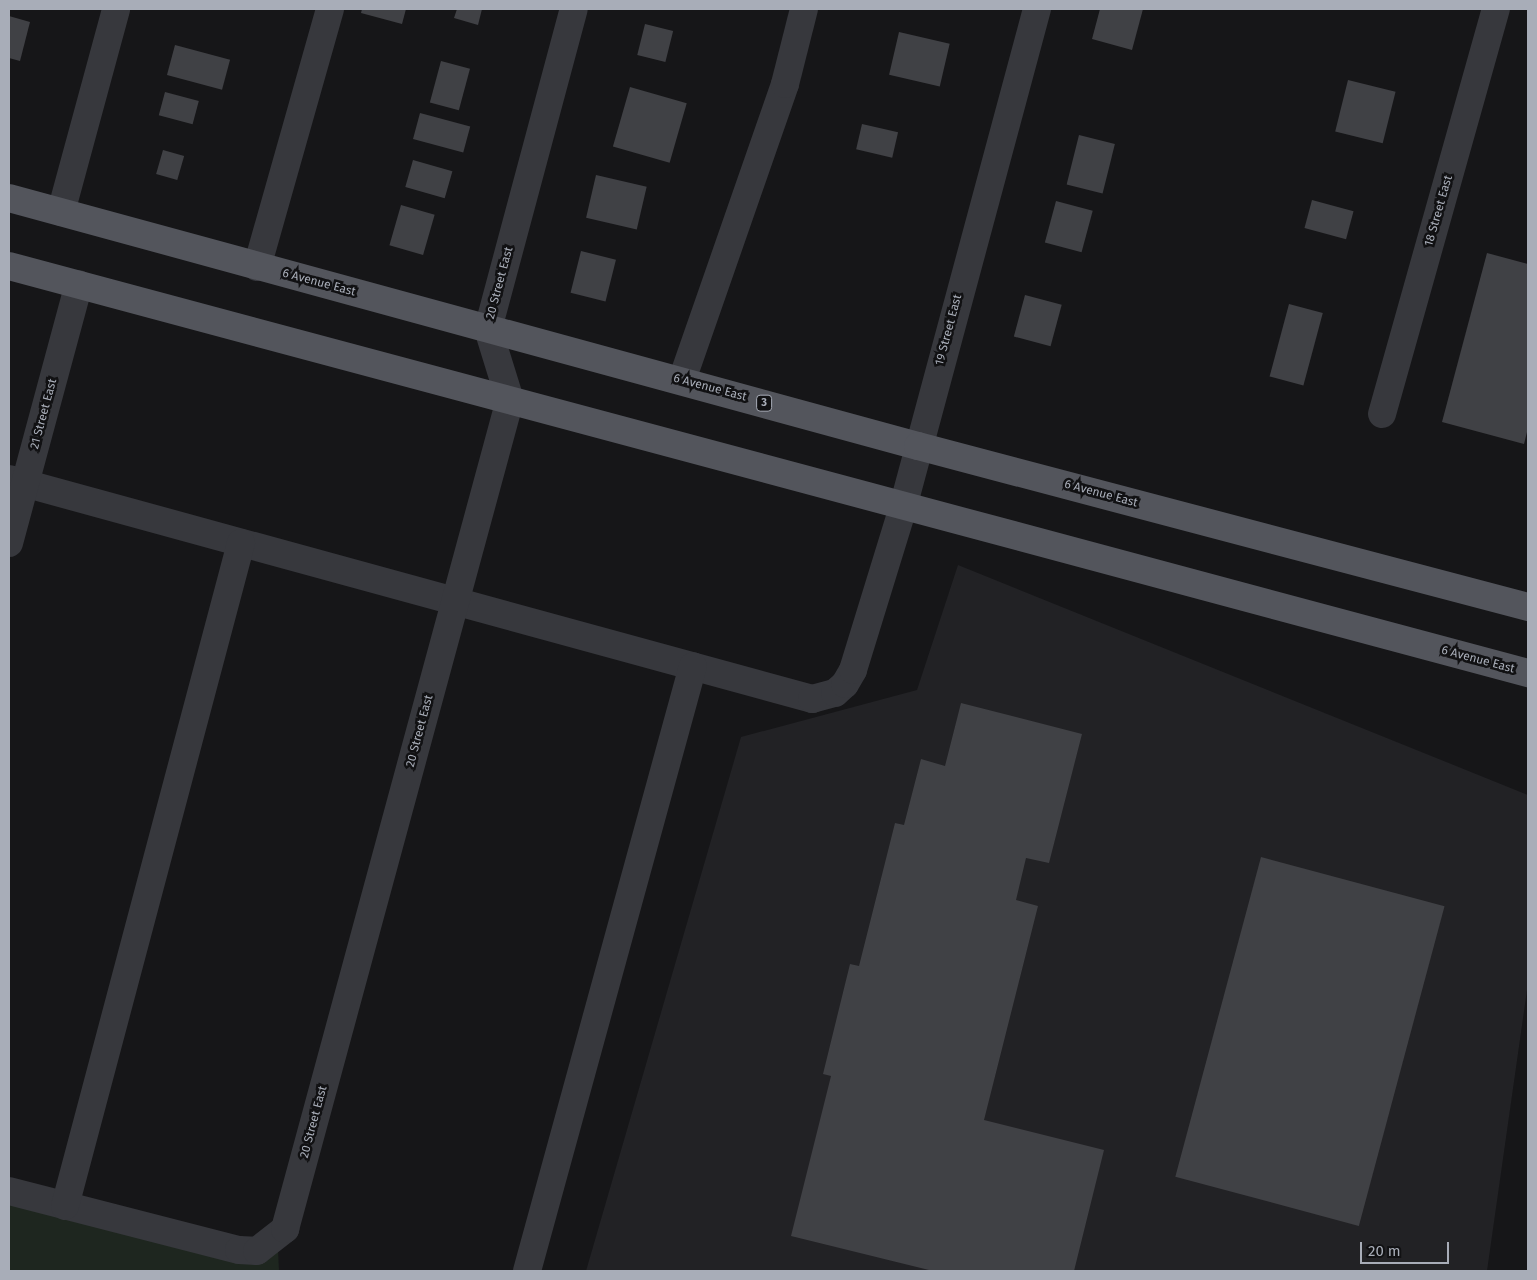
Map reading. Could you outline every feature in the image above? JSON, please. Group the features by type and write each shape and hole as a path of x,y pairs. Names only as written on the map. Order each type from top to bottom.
{"main road":[{"name":"6 Avenue East","path":"9,198 258,267 682,380 918,446 1525,606"},
{"name":"6 Avenue East","path":"9,266 1519,671"}],"street":[{"path":"61,212 116,9"},
{"path":"258,267 330,9"},
{"name":"20 Street East","path":"9,1191 239,1250 261,1261 284,1229 510,400 488,329 574,9"},
{"path":"682,380 785,84 804,9"},
{"name":"19 Street East","path":"17,481 812,699 835,693 845,684 860,650 902,507 1037,9"},
{"name":"18 Street East","path":"1382,414 1496,9"},
{"name":"21 Street East","path":"9,543 17,481 79,284"},
{"path":"65,1206 241,543"},
{"path":"526,1271 693,666"}],"shaded area":[{"path":"958,565 1528,795 1528,983 1487,1271 586,1271 741,737 917,690"},
{"path":"9,1182 278,1249 279,1271 9,1271"}],"building":[{"path":"362,9 406,9 402,24 361,13"},
{"path":"457,9 482,9 478,25 454,18"},
{"path":"1100,9 1143,9 1132,50 1092,39"},
{"path":"9,16 30,22 20,61 9,58"},
{"path":"645,24 673,31 665,62 637,55"},
{"path":"899,32 950,44 940,87 889,75"},
{"path":"175,45 230,60 222,90 167,75"},
{"path":"441,61 470,69 459,110 430,103"},
{"path":"1348,80 1396,92 1383,143 1335,131"},
{"path":"630,87 687,103 670,163 613,147"},
{"path":"165,92 199,101 193,124 159,115"},
{"path":"420,113 470,126 463,153 413,139"},
{"path":"862,124 898,132 892,158 856,149"},
{"path":"1079,135 1115,144 1103,193 1067,184"},
{"path":"163,150 184,156 177,180 156,174"},
{"path":"413,160 452,171 445,198 405,187"},
{"path":"596,175 647,187 637,230 586,218"},
{"path":"1312,200 1354,211 1346,239 1304,228"},
{"path":"1056,201 1093,211 1082,252 1045,243"},
{"path":"401,205 435,215 423,255 389,245"},
{"path":"581,251 616,260 606,301 571,293"},
{"path":"1487,253 1528,264 1528,428 1524,444 1442,422"},
{"path":"1025,295 1062,305 1051,346 1014,337"},
{"path":"1289,304 1323,313 1303,386 1270,376"},
{"path":"961,703 1082,734 1049,863 1026,858 1016,900 1038,906 984,1120 1104,1150 1074,1271 933,1271 791,1236 831,1076 823,1074 850,964 859,966 895,823 904,825 921,759 945,766"},
{"path":"1261,857 1445,906 1359,1226 1175,1177"}]}
